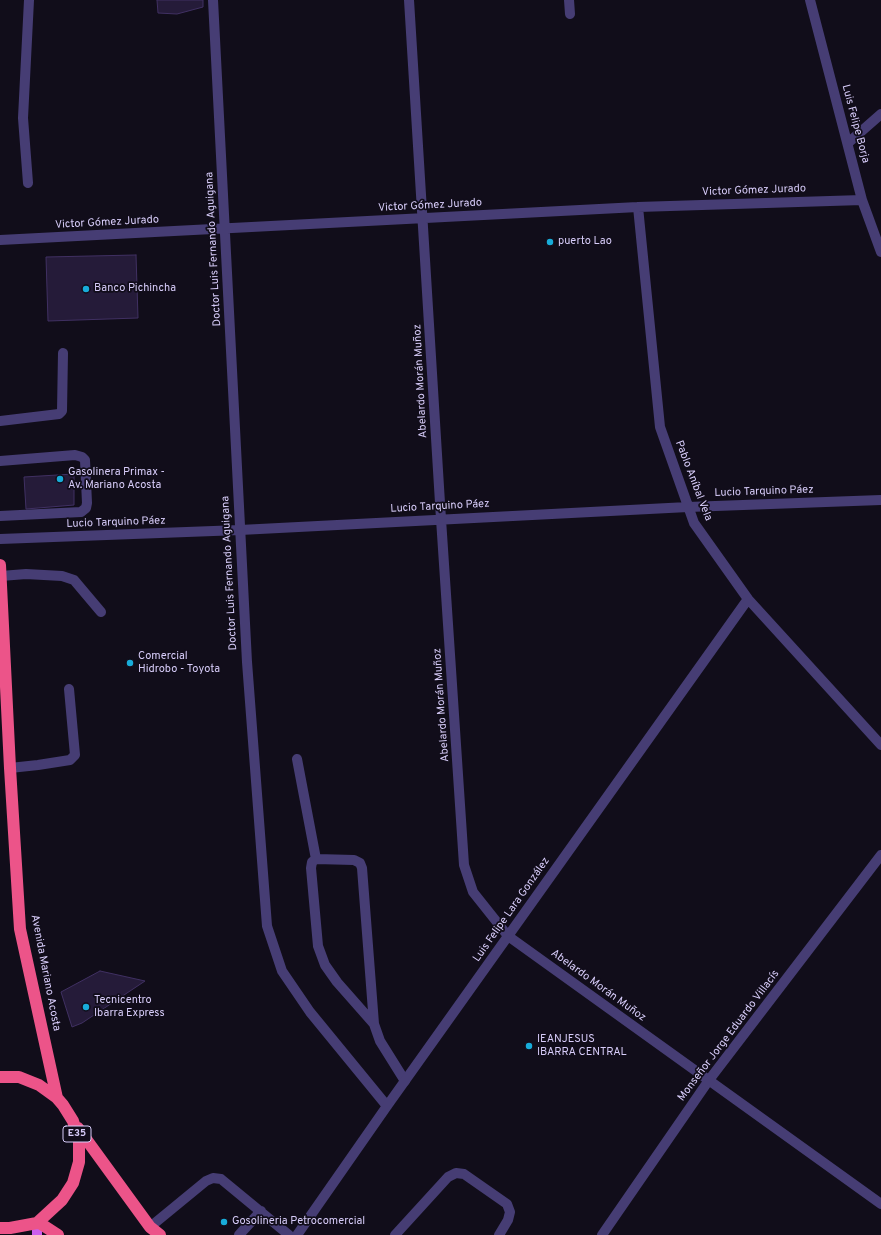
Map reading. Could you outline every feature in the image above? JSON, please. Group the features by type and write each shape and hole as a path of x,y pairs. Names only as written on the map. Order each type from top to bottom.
{"highway":[{"name":"Avenida Mariano Acosta","path":"0,565 20,929 57,1098"},
{"name":"E35","path":"0,1076 18,1077 39,1085 57,1098 155,1231"},
{"name":"E35","path":"37,1227 62,1200 73,1182 79,1162 79,1141 73,1121"},
{"path":"0,1228 37,1227 58,1235"}],"street":[{"path":"28,183 23,118 29,0"},
{"name":"Doctor Luis Fernando Aguigana","path":"213,0 247,662 267,926 282,971 310,1012 387,1106"},
{"name":"Abelardo Morán Muñoz","path":"409,0 464,865 473,892 508,936 881,1204"},
{"path":"569,0 570,14"},
{"name":"Luis Felipe Borja","path":"810,0 862,200 881,252"},
{"path":"848,143 881,114"},
{"name":"Victor Gómez Jurado","path":"0,240 638,207 862,200"},
{"name":"Pablo Aníbal Vela","path":"638,207 660,427 694,523 748,599 881,745"},
{"path":"0,422 59,414 62,411 63,353"},
{"path":"0,461 75,455 82,457 85,460 87,503 86,508 81,512 0,516"},
{"name":"Lucio Tarquino Páez","path":"0,539 240,530 688,507 881,500"},
{"path":"0,576 26,574 62,576 74,580 100,612"},
{"name":"Luis Felipe Lara González","path":"297,1235 387,1106 748,599"},
{"path":"10,768 70,760 75,755 69,689"},
{"path":"297,759 316,859"},
{"name":"Monseñor Jorge Eduardo Villacís","path":"602,1235 709,1080 881,855"},
{"path":"374,1024 337,982 325,965 318,946 311,868 312,862 316,859 354,860 360,863 362,868 374,1024 380,1041 405,1081"},
{"path":"395,1235 448,1177 456,1173 464,1174 506,1204 510,1212 508,1220 499,1235"},
{"path":"155,1231 206,1181 213,1178 221,1179 289,1235"},
{"path":"239,1235 261,1212"}],"building":[{"path":"157,0 203,0 203,7 177,14 158,13"},
{"path":"136,255 138,318 48,321 46,257"},
{"path":"74,474 74,505 26,509 24,477"},
{"name":"Tecnicentro Ibarra Express","path":"100,971 145,981 82,1023 72,1027 61,992"}],"place":[{"name":"puerto Lao","path":"550,242"},
{"name":"Banco Pichincha","path":"86,289"},
{"name":"Gasolinera Primax - Av. Mariano Acosta","path":"60,479"},
{"name":"Comercial Hidrobo - Toyota","path":"130,663"},
{"name":"Tecnicentro Ibarra Express","path":"86,1007"},
{"name":"IEANJESUS IBARRA CENTRAL","path":"529,1046"},
{"name":"Gosolineria Petrocomercial","path":"224,1222"}]}
